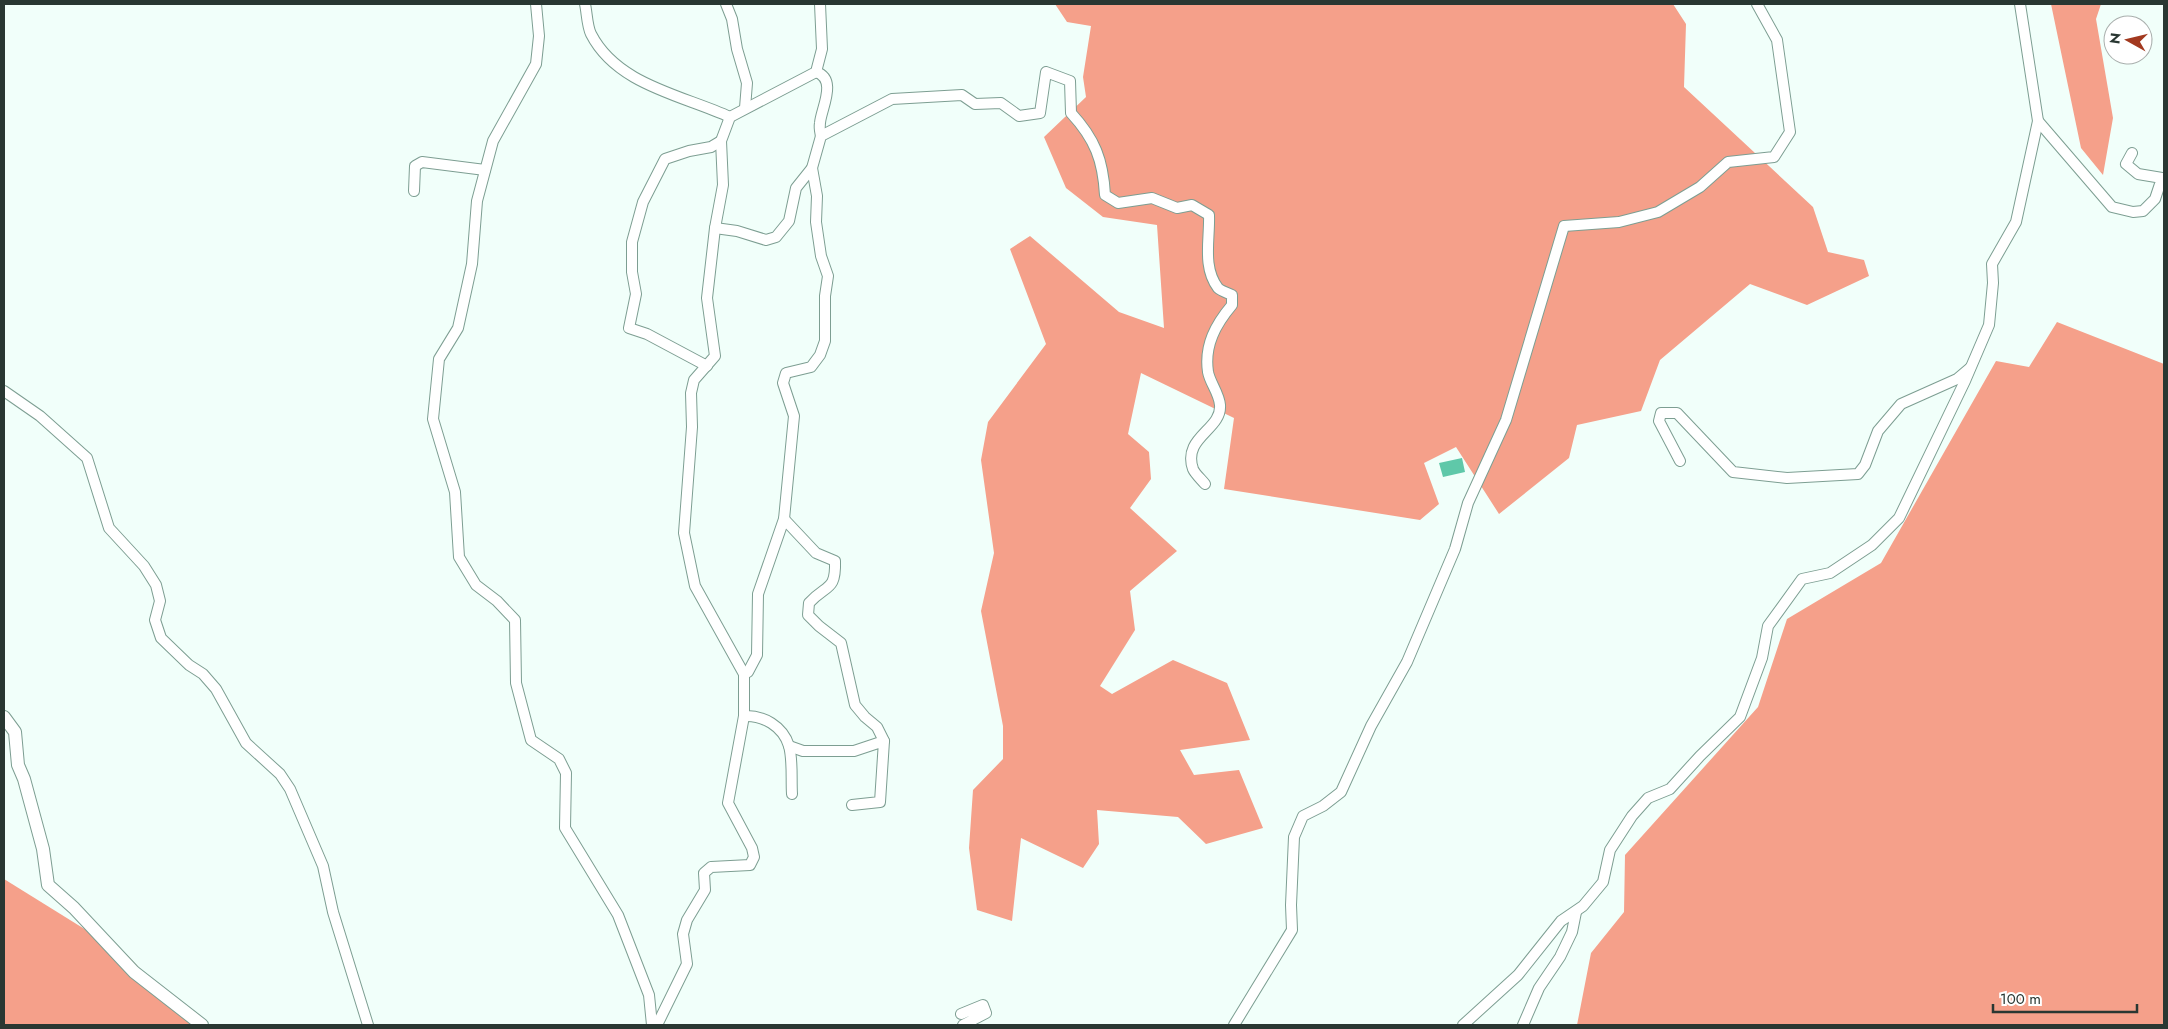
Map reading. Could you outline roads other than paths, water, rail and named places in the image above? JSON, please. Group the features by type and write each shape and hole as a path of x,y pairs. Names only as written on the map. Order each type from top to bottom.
{"street":[{"path":"536,4 539,36 536,64 493,141 477,201 472,264 458,328 439,359 433,419 454,492 459,557 476,585 497,601 515,620 516,683 531,740 559,758 566,773 565,828 618,915 649,995 652,1025"},
{"path":"585,4 590,32 604,54 616,67 669,94 688,99 730,117"},
{"path":"726,4 732,18 737,49 746,82 744,108"},
{"path":"657,1025 687,964 683,934 687,920 705,890 704,873 711,867 750,865 754,857 752,848 728,803 744,716 744,674 695,586 684,532 692,427 691,393 694,380 715,356 707,298 715,228 723,185 721,141 730,117 816,72 822,49 820,4"},
{"path":"1234,1025 1292,930 1290,905 1294,837 1303,816 1323,806 1341,792 1371,726 1407,662 1455,549 1468,504 1506,420 1564,226 1619,222 1658,212 1700,187 1728,162 1774,157 1790,132 1777,40 1757,4"},
{"path":"1463,1025 1518,975 1543,941 1561,921 1576,912 1603,882 1610,850 1632,816 1648,798 1670,789 1740,717 1762,658 1768,626 1802,579 1830,573 1872,545 1899,518 1972,367 1989,325 1993,283 1992,264 2016,222 2038,121 2020,4"},
{"path":"715,228 737,231 766,240 776,237 789,221 796,188 812,168 821,136 819,126 828,94 827,83 816,72"},
{"path":"821,136 892,99 962,96 975,104 1001,103 1020,116 1040,113 1046,72 1070,82 1071,113 1086,129 1104,169 1105,195 1118,203 1152,198 1177,208 1192,205 1210,216 1210,238 1207,254 1209,266 1219,289 1232,295 1232,305 1219,320 1208,349 1208,372 1220,404 1218,418 1196,441 1192,454 1194,470 1205,484"},
{"path":"2038,121 2112,207 2133,212 2143,211 2155,200 2162,178 2138,174 2126,164 2132,153"},
{"path":"707,366 647,334 630,328 636,294 632,272 632,242 643,202 665,160 688,151 711,147 721,141"},
{"path":"414,191 415,166 422,162 485,170"},
{"path":"744,674 748,672 757,655 758,594 784,519 794,416 783,383 786,373 811,367 820,355 826,341 825,296 828,276 821,256 817,230 817,196 812,168"},
{"path":"1680,461 1659,420 1661,413 1677,413 1733,472 1787,478 1858,474 1865,465 1878,431 1901,404 1957,378 1972,367"},
{"path":"4,391 40,416 87,458 109,528 144,566 156,585 160,602 155,620 161,638 189,666 203,674 216,689 246,743 280,774 290,789 323,866 333,912 368,1025"},
{"path":"784,519 816,553 835,561 836,577 828,588 808,603 808,615 841,643 855,705 864,717 878,727 884,741 880,802 852,804"},
{"path":"744,716 757,715 776,726 789,746 792,794"},
{"path":"4,717 15,732 18,765 24,779 43,849 48,885 74,908 134,972 202,1025"},
{"path":"789,746 804,751 854,751 884,741"},
{"path":"1522,1025 1539,988 1560,957 1572,932 1576,912"},
{"path":"961,1014 983,1005 986,1012 963,1025"}]}
